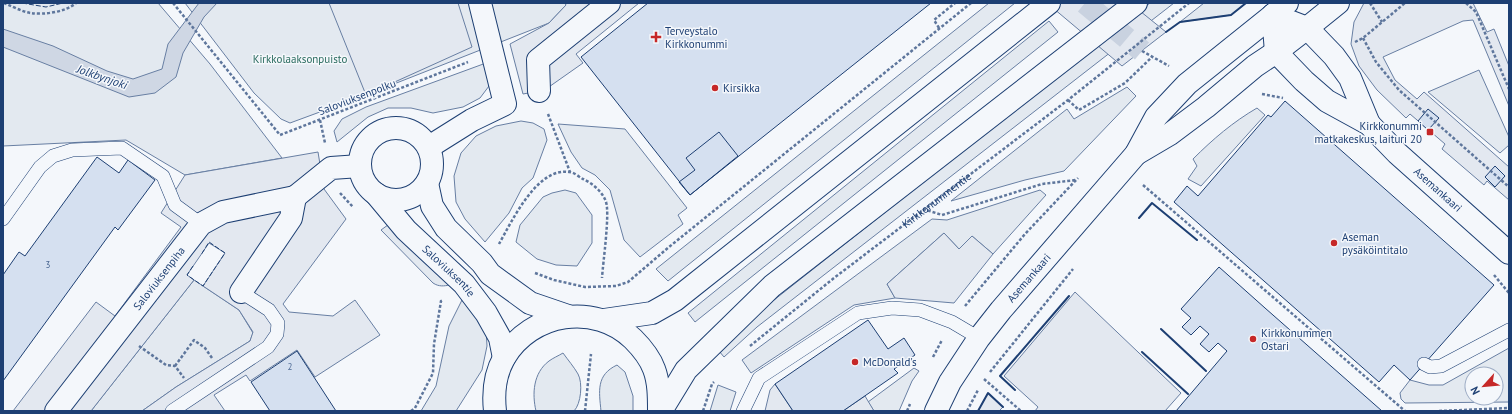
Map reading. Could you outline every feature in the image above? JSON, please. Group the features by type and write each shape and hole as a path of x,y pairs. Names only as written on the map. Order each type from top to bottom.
{"street":[{"path":"429,147 472,120 505,104 480,3"},
{"path":"539,91 538,60 610,3"},
{"path":"427,183 432,206 446,228 482,263 490,274 530,303 568,316 604,320 652,313 675,300 1049,3"},
{"path":"660,411 686,370 772,286 1136,3"},
{"path":"1307,28 1338,3"},
{"path":"1276,52 1280,9"},
{"name":"Asemankaari","path":"936,411 950,382 979,338 1001,310 1136,154 1156,117 1187,84 1280,9 1307,28 1334,56 1350,78 1369,124"},
{"name":"Asemankaari","path":"1136,154 1170,134 1206,107 1255,66 1307,28"},
{"name":"Asemankaari","path":"1276,52 1326,101 1369,124 1397,152 1509,253"},
{"path":"398,127 410,130 421,137 429,147 432,159 432,172 427,183 419,192 410,198 398,200 387,199 376,194 368,187 362,177 360,166 361,155 366,143 375,134 386,129 398,127"},
{"name":"Saloviuksenpiha","path":"56,411 201,224 223,212 295,197 331,168 360,166"},
{"name":"Saloviuksentie","path":"376,194 406,230 464,284 486,313 500,338 504,358"},
{"path":"241,292 291,218 295,197"},
{"path":"490,406 497,376 504,358 516,342 531,330 549,321 568,316"},
{"path":"604,320 625,332 642,348 654,369 659,392 660,411"}],"lane":[{"path":"3,219 40,167 53,156 72,150 122,148 163,176 175,205 201,224"},
{"path":"172,411 268,347 277,334 278,323 269,310 241,292"},
{"path":"743,411 759,378 858,313 892,308 920,310 952,322 979,338"},
{"path":"1424,364 1430,367 1441,366 1508,331"}],"path":[{"path":"4,3 30,14 54,13 73,6 76,3"},
{"name":"Saloviuksenpolku","path":"173,3 280,135 492,52"},
{"path":"939,28 934,20 955,3"},
{"path":"530,271 554,280 585,287 616,286 628,282 669,247 971,3"},
{"name":"Kirkkonummentie","path":"748,348 828,283 923,209 1068,100 1189,3"},
{"path":"1370,3 1382,22"},
{"path":"1351,44 1362,38 1405,3"},
{"path":"1466,3 1476,12 1509,89"},
{"path":"1362,38 1376,62 1399,90 1509,186"},
{"path":"1068,100 1079,110 1125,83 1152,57"},
{"path":"539,91 570,172"},
{"path":"1261,94 1288,100"},
{"path":"496,249 518,209 534,188 553,174 570,172 586,180 599,190 606,202 607,219 602,278"},
{"path":"923,209 942,215 1042,184 1077,180"},
{"path":"1142,183 1405,411"},
{"path":"990,373 1074,268"},
{"path":"1489,270 1509,293"},
{"path":"411,411 415,408 434,373 434,344 441,301 446,298"},
{"path":"118,331 166,364 175,366 196,395"},
{"path":"175,366 194,340"},
{"path":"585,411 591,354"},
{"path":"703,411 712,384 716,379"},
{"path":"967,411 984,379 1021,411"},
{"path":"1439,411 1509,408"}],"green space":[{"path":"3,3 158,3 210,64 282,158 185,175 126,140 3,146"},
{"name":"Kirkkolaaksonpuisto","path":"185,3 565,3 566,5 549,23 366,95 290,123 281,119 254,93"},
{"path":"989,3 1015,3 668,281 656,269"},
{"path":"1150,3 1174,3 757,327 724,357 719,351 750,319"},
{"path":"1204,3 1246,3 1231,15 1180,22"},
{"path":"1049,21 1058,32 695,322 688,313"},
{"path":"486,63 489,86 480,98 463,107 433,113 411,108 388,108 368,117 337,142 334,131 342,119 366,107"},
{"path":"1479,70 1509,137 1509,145 1500,153 1428,92"},
{"path":"1127,87 1136,96 1064,171 1025,180 951,201 1067,109 1074,119"},
{"path":"1257,108 1265,115 1201,186 1188,179 1197,166 1193,159 1224,131"},
{"path":"521,121 533,123 544,129 547,140 533,178 522,188 509,213 485,242 465,219 456,202 454,176 461,153 476,136 496,126"},
{"path":"558,124 625,129 687,208 678,215 683,224 640,257 624,240 610,190 595,175 582,168 571,152"},
{"path":"565,190 576,193 592,215 592,243 577,266 556,265 537,259 516,242 520,225 543,197"},
{"path":"1040,190 1046,195 993,254 972,236 959,249 944,233 887,284 895,298 854,305 751,373 742,360 932,219 947,220"},
{"path":"392,222 450,285 439,286 433,283 381,230"},
{"path":"194,280 239,310 253,333 250,341 176,387 142,411 91,411"},
{"path":"464,296 486,328 487,346 482,370 456,411 421,411 436,386 449,326"},
{"path":"1509,348 1509,402 1504,402 1504,366 1477,366"},
{"path":"563,353 580,378 580,399 578,404 574,411 536,411 534,391 540,371 551,360"},
{"path":"617,365 625,372 633,396 633,411 601,411 600,384 605,374"},
{"path":"914,368 919,371 912,381 899,411 874,411 868,402"},
{"path":"1464,373 1464,402 1405,403 1401,399 1400,393 1410,380 1429,385 1443,385"},
{"path":"718,385 736,392 730,411 710,411"},
{"path":"988,393 1003,407 999,411 978,411"}],"shaded area":[{"path":"329,3 458,3 472,47 366,95"},
{"path":"565,3 639,3 576,54 583,63 546,89 523,94 510,44 549,23 566,5"},
{"path":"1047,3 1130,3 1166,32 1122,66"},
{"path":"1364,3 1473,3 1487,32 1494,29 1509,66 1509,106 1473,20 1463,21 1383,57 1395,80 1417,99 1424,92 1509,167 1509,200 1487,181 1484,185 1442,149 1445,144 1410,114 1406,118 1377,90 1359,66 1351,44 1354,22"},
{"path":"318,152 324,189 346,219 283,304 289,312 333,316 355,300 380,335 315,377 297,350 250,381 246,375 214,395 225,411 142,411 176,387 250,341 253,332 239,310 203,286 225,253 209,243 187,275 194,280 91,411 13,411 96,302 115,316 181,227 161,213 185,175"},
{"path":"944,233 959,249 972,236 993,254 954,303 895,298 887,284"},
{"path":"1075,292 1181,393 1165,411 1035,411 1038,407 1004,376"},
{"path":"775,384 793,411 765,411 770,390"},
{"path":"865,396 874,411 843,411"}],"water":[{"name":"Jolkbynjoki","path":"199,3 217,3 204,17 183,53 176,77 155,93 129,97 3,47 3,29 53,46 107,71 133,79 162,69 168,44"}],"building":[{"name":"Kirsikka","path":"648,3 931,3 690,195 581,57"},
{"name":"Aseman pysäköintitalo","path":"1285,101 1494,285 1410,380 1394,365 1379,382 1174,202 1187,186 1198,196 1268,115 1271,117"},
{"path":"1428,109 1439,118 1428,130 1418,121"},
{"path":"719,132 738,156 690,195 679,182 695,170 686,158"},
{"path":"97,157 119,173 128,160 155,180 118,230 115,227 3,381 3,275 19,252 25,256"},
{"path":"1495,166 1505,176 1495,187 1485,177"},
{"name":"Kirkkonummen Ostari","path":"1219,267 1382,411 1176,411 1227,351 1218,343 1209,352 1200,344 1209,334 1200,326 1191,335 1182,327 1191,318 1181,309"},
{"name":"McDonald's","path":"868,320 888,349 904,338 915,355 894,369 898,373 843,411 793,411 775,384"},
{"path":"297,351 336,411 270,411 251,382"}],"tunnel":[{"path":"1085,3 1142,51"}],"fence":[{"path":"22,3 46,7 63,3"},
{"path":"193,266 187,275 203,286 225,253 209,242 201,255"}],"wall":[{"path":"1166,32 1180,22 1231,15 1246,3"},
{"path":"1139,218 1152,203 1197,240"},
{"path":"1015,390 1000,376 1069,296"},
{"path":"1161,329 1206,371"},
{"path":"1142,352 1188,394"},
{"path":"978,411 988,393 1003,407"}],"place":[{"name":"Terveystalo Kirkkonummi","path":"656,37"},
{"name":"Kirsikka","path":"715,88"},
{"name":"Kirkkonummi matkakeskus, laituri 20","path":"1430,132"},
{"name":"Aseman pysäköintitalo","path":"1334,243"},
{"name":"Kirkkonummen Ostari","path":"1253,339"},
{"name":"McDonald's","path":"855,362"}]}
